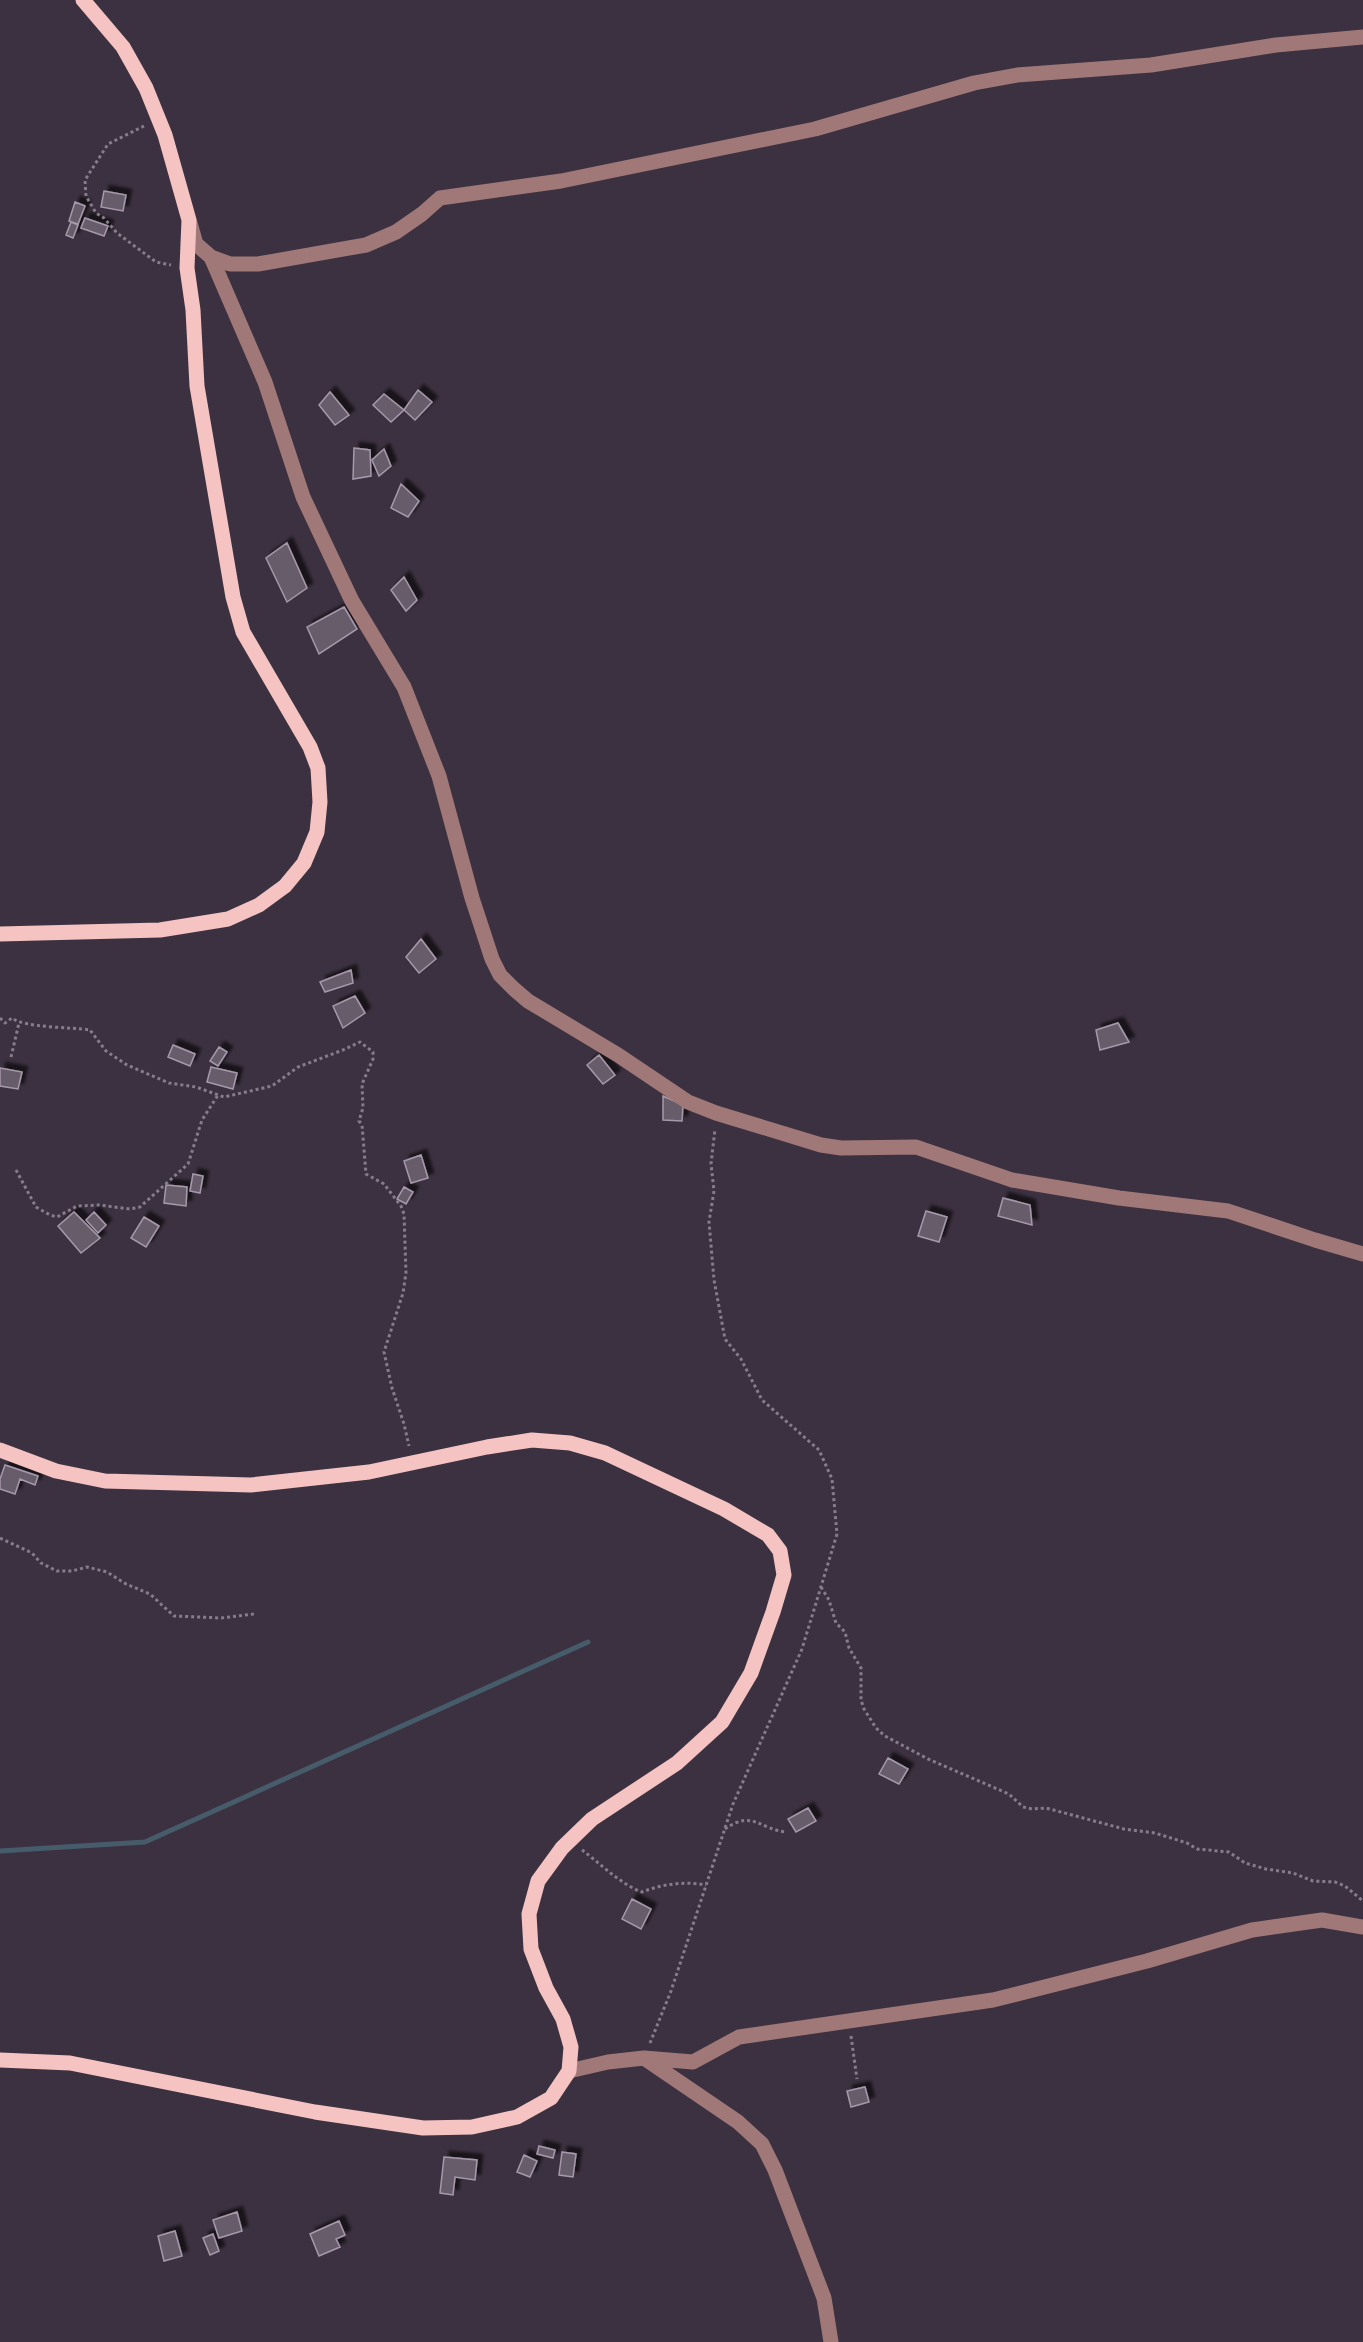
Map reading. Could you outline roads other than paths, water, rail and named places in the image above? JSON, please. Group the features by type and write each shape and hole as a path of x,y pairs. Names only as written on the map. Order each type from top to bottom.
{"main road":[{"path":"0,934 160,930 228,919 259,905 285,886 304,863 317,832 320,802 318,768 310,747 243,633 233,597 197,386 188,268 189,220 159,119 146,88 123,47 83,0"},
{"path":"0,1450 56,1472 105,1481 251,1485 369,1472 532,1440 570,1443 605,1453 724,1509 768,1535 780,1551 784,1575 751,1673 722,1722 677,1763 592,1819 570,1840 538,1881 529,1914 531,1950 546,1988 563,2019 571,2047 569,2071 551,2098 517,2117 472,2127 423,2128 315,2112 70,2063 0,2060"}],"street":[{"path":"189,220 196,244 211,257 230,264 258,264 366,245 396,232 440,198 561,181 815,129 974,83 1017,75 1151,65 1276,45 1363,37"},
{"path":"211,257 265,382 303,497 352,601 404,687 439,776 472,898 492,959 500,975 528,1001 618,1055 688,1102 820,1145 841,1148 916,1147 1012,1180 1119,1198 1228,1211 1363,1254"},
{"path":"569,2071 608,2062 644,2058 693,2062 740,2037 993,2000 1147,1961 1252,1930 1322,1920 1363,1927"},
{"path":"644,2058 738,2122 762,2144 775,2170 824,2298 831,2342"}],"waterway":[{"path":"0,1851 145,1842 588,1642"}]}
